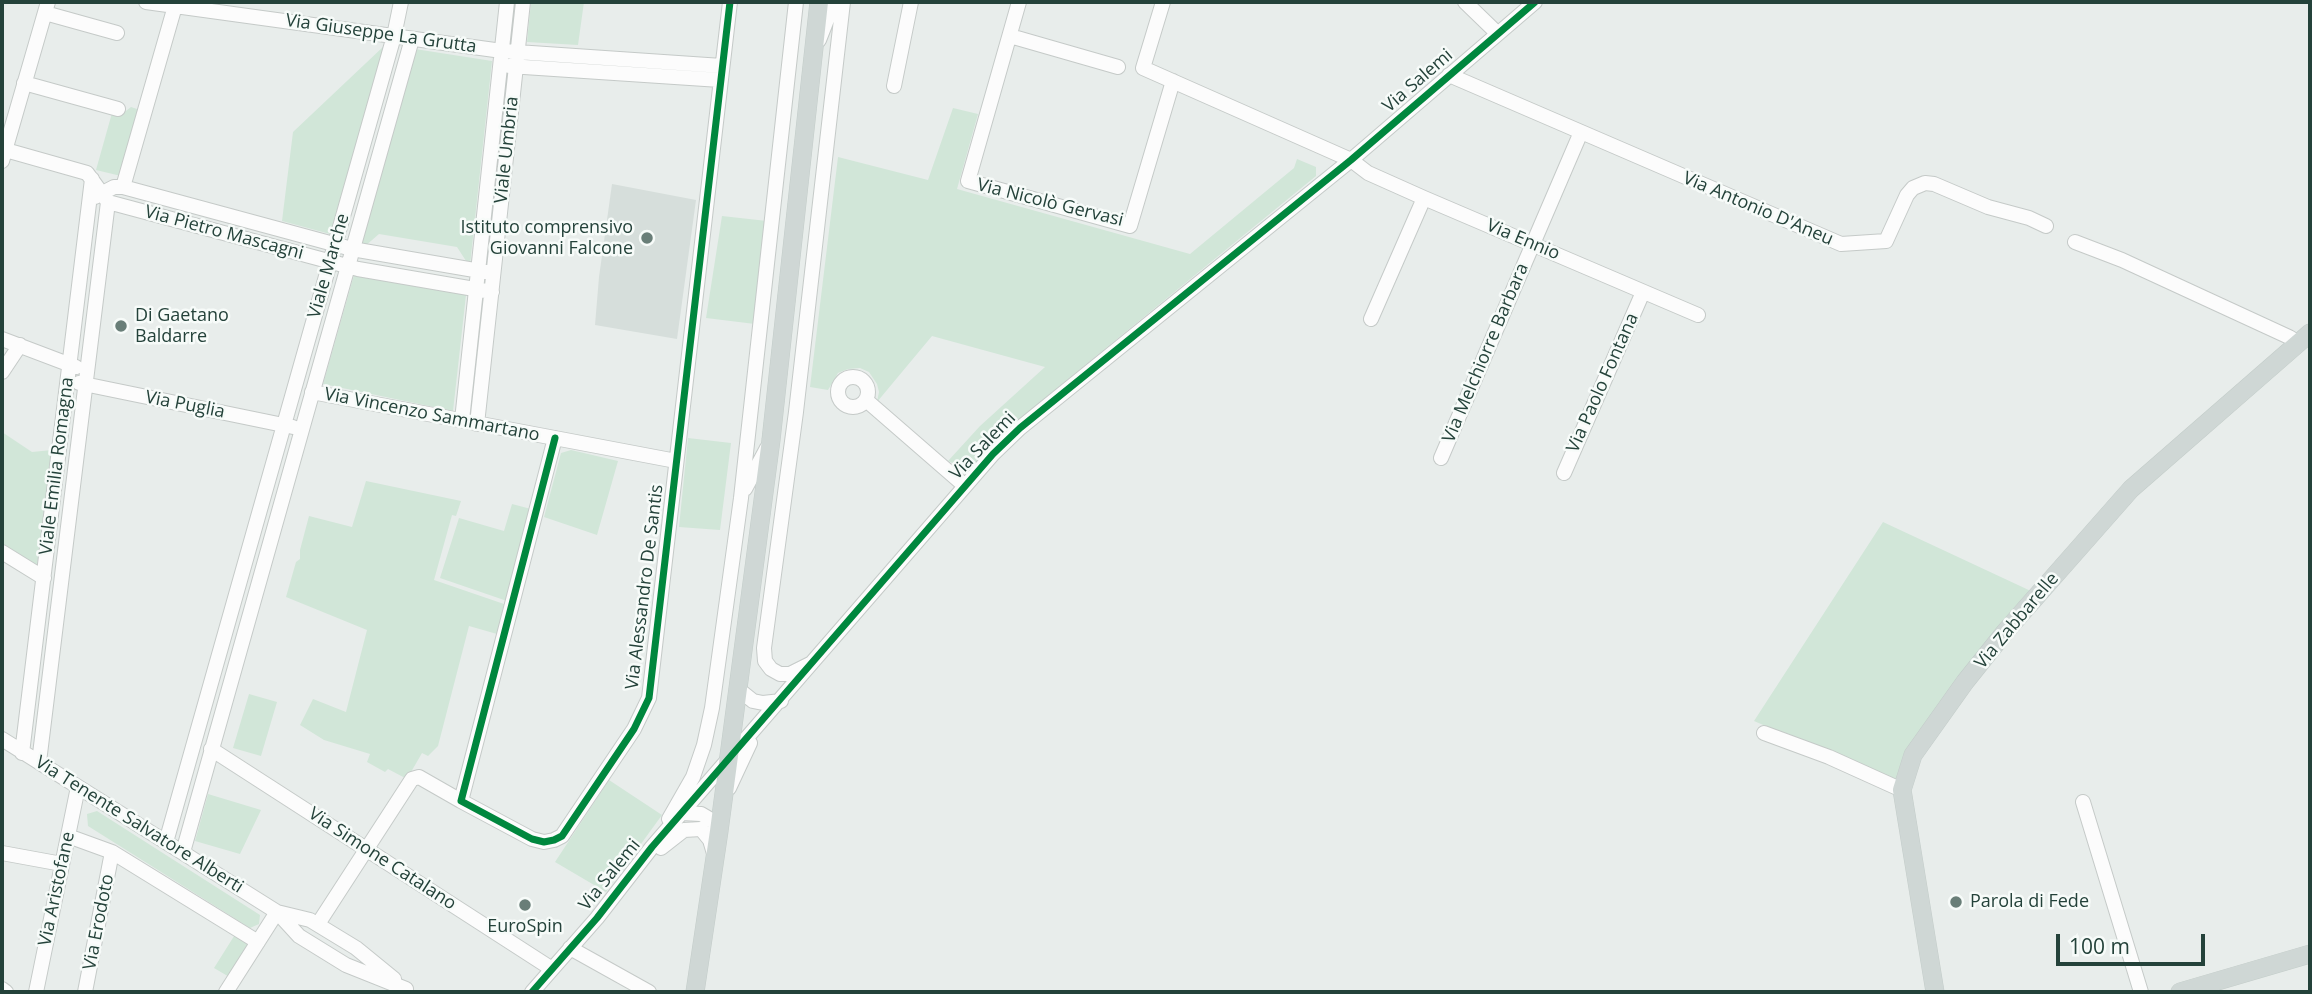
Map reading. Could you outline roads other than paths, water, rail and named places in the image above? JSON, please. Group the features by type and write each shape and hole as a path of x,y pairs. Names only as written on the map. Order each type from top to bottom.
{"main road":[{"path":"695,992 771,440 818,2"},
{"name":"Via Zabbarelle","path":"1935,992 1902,790 1913,755 2005,632 2122,499 2159,463 2304,338"},
{"path":"2180,992 2310,954"}],"street":[{"name":"Via Giuseppe La Grutta","path":"146,2 402,38 501,58 721,73"},
{"name":"Viale Umbria","path":"462,420 507,2"},
{"name":"Viale Umbria","path":"477,424 523,2"},
{"name":"Via Alessandro De Santis","path":"461,801 532,839 554,841 562,836 634,729 649,698 730,2"},
{"path":"652,848 693,777 704,745 712,708 741,498 796,2"},
{"path":"813,55 834,2"},
{"path":"814,662 790,674 780,674 771,669 765,661 764,648 796,412 843,2"},
{"path":"894,86 911,2"},
{"name":"Via Nicolò Gervasi","path":"1020,2 968,181 1129,226 1173,81"},
{"name":"Via Ennio","path":"1163,2 1143,68 1350,160 1368,173 1698,316"},
{"path":"1465,2 1497,33"},
{"name":"Via Salemi","path":"532,992 652,848 993,454 1020,428 1350,160 1535,2"},
{"path":"401,3 402,38"},
{"path":"123,187 166,4"},
{"path":"89,203 104,197 87,173 3,153 46,8 117,33"},
{"path":"1010,36 1118,67"},
{"name":"Viale Marche","path":"183,852 405,65 402,38"},
{"name":"Viale Marche","path":"166,842 330,260 402,38"},
{"name":"Via Antonio D'Aneu","path":"1449,75 1841,244 1886,241 1907,195 1913,188 1926,183 1988,208 2029,218 2046,226"},
{"path":"24,83 118,109"},
{"name":"Via Melchiorre Barbara","path":"1441,458 1581,132"},
{"name":"Viale Emilia Romagna","path":"22,753 92,179"},
{"name":"Via Pietro Mascagni","path":"492,292 348,266 104,197 114,187 123,187 352,249 494,273"},
{"name":"Viale Emilia Romagna","path":"39,762 86,378 104,197"},
{"path":"1371,319 1424,198"},
{"path":"2075,242 2289,337 2304,338"},
{"name":"Via Paolo Fontana","path":"1564,473 1643,292"},
{"path":"2,338 70,365 86,378"},
{"path":"2,372 20,345"},
{"path":"68,381 86,378"},
{"name":"Via Puglia","path":"86,378 302,430"},
{"name":"Via Vincenzo Sammartano","path":"312,392 676,461"},
{"path":"866,400 965,486"},
{"path":"318,924 412,779 419,778 461,801 555,438"},
{"path":"741,498 771,440"},
{"path":"264,495 282,500"},
{"path":"260,510 277,515"},
{"path":"2,552 44,578"},
{"path":"220,652 237,657"},
{"path":"738,689 753,701 781,701"},
{"path":"682,813 701,814 720,824 740,762 762,722"},
{"path":"1764,733 1829,757 1902,790"},
{"name":"Via Tenente Salvatore Alberti","path":"2,739 277,912 299,936 346,965 409,990"},
{"name":"Via Simone Catalano","path":"211,749 552,969"},
{"name":"Via Aristofane","path":"36,992 78,787"},
{"path":"2083,802 2141,992"},
{"path":"636,869 676,835 691,828 701,830 707,835 715,858"},
{"name":"Via Tenente Salvatore Alberti","path":"68,836 112,852 258,942"},
{"name":"Via Erodoto","path":"85,992 112,852"},
{"path":"2,853 62,864"},
{"path":"226,992 277,912"},
{"name":"Via Tenente Salvatore Alberti","path":"277,912 310,919 356,948 409,990"},
{"path":"570,948 649,992"},
{"path":"2,989 6,992"}],"place":[{"name":"Istituto comprensivo Giovanni Falcone","path":"647,238"},
{"name":"Di Gaetano Baldarre","path":"121,326"},
{"name":"Parola di Fede","path":"1956,902"},
{"name":"EuroSpin","path":"525,905"}]}
